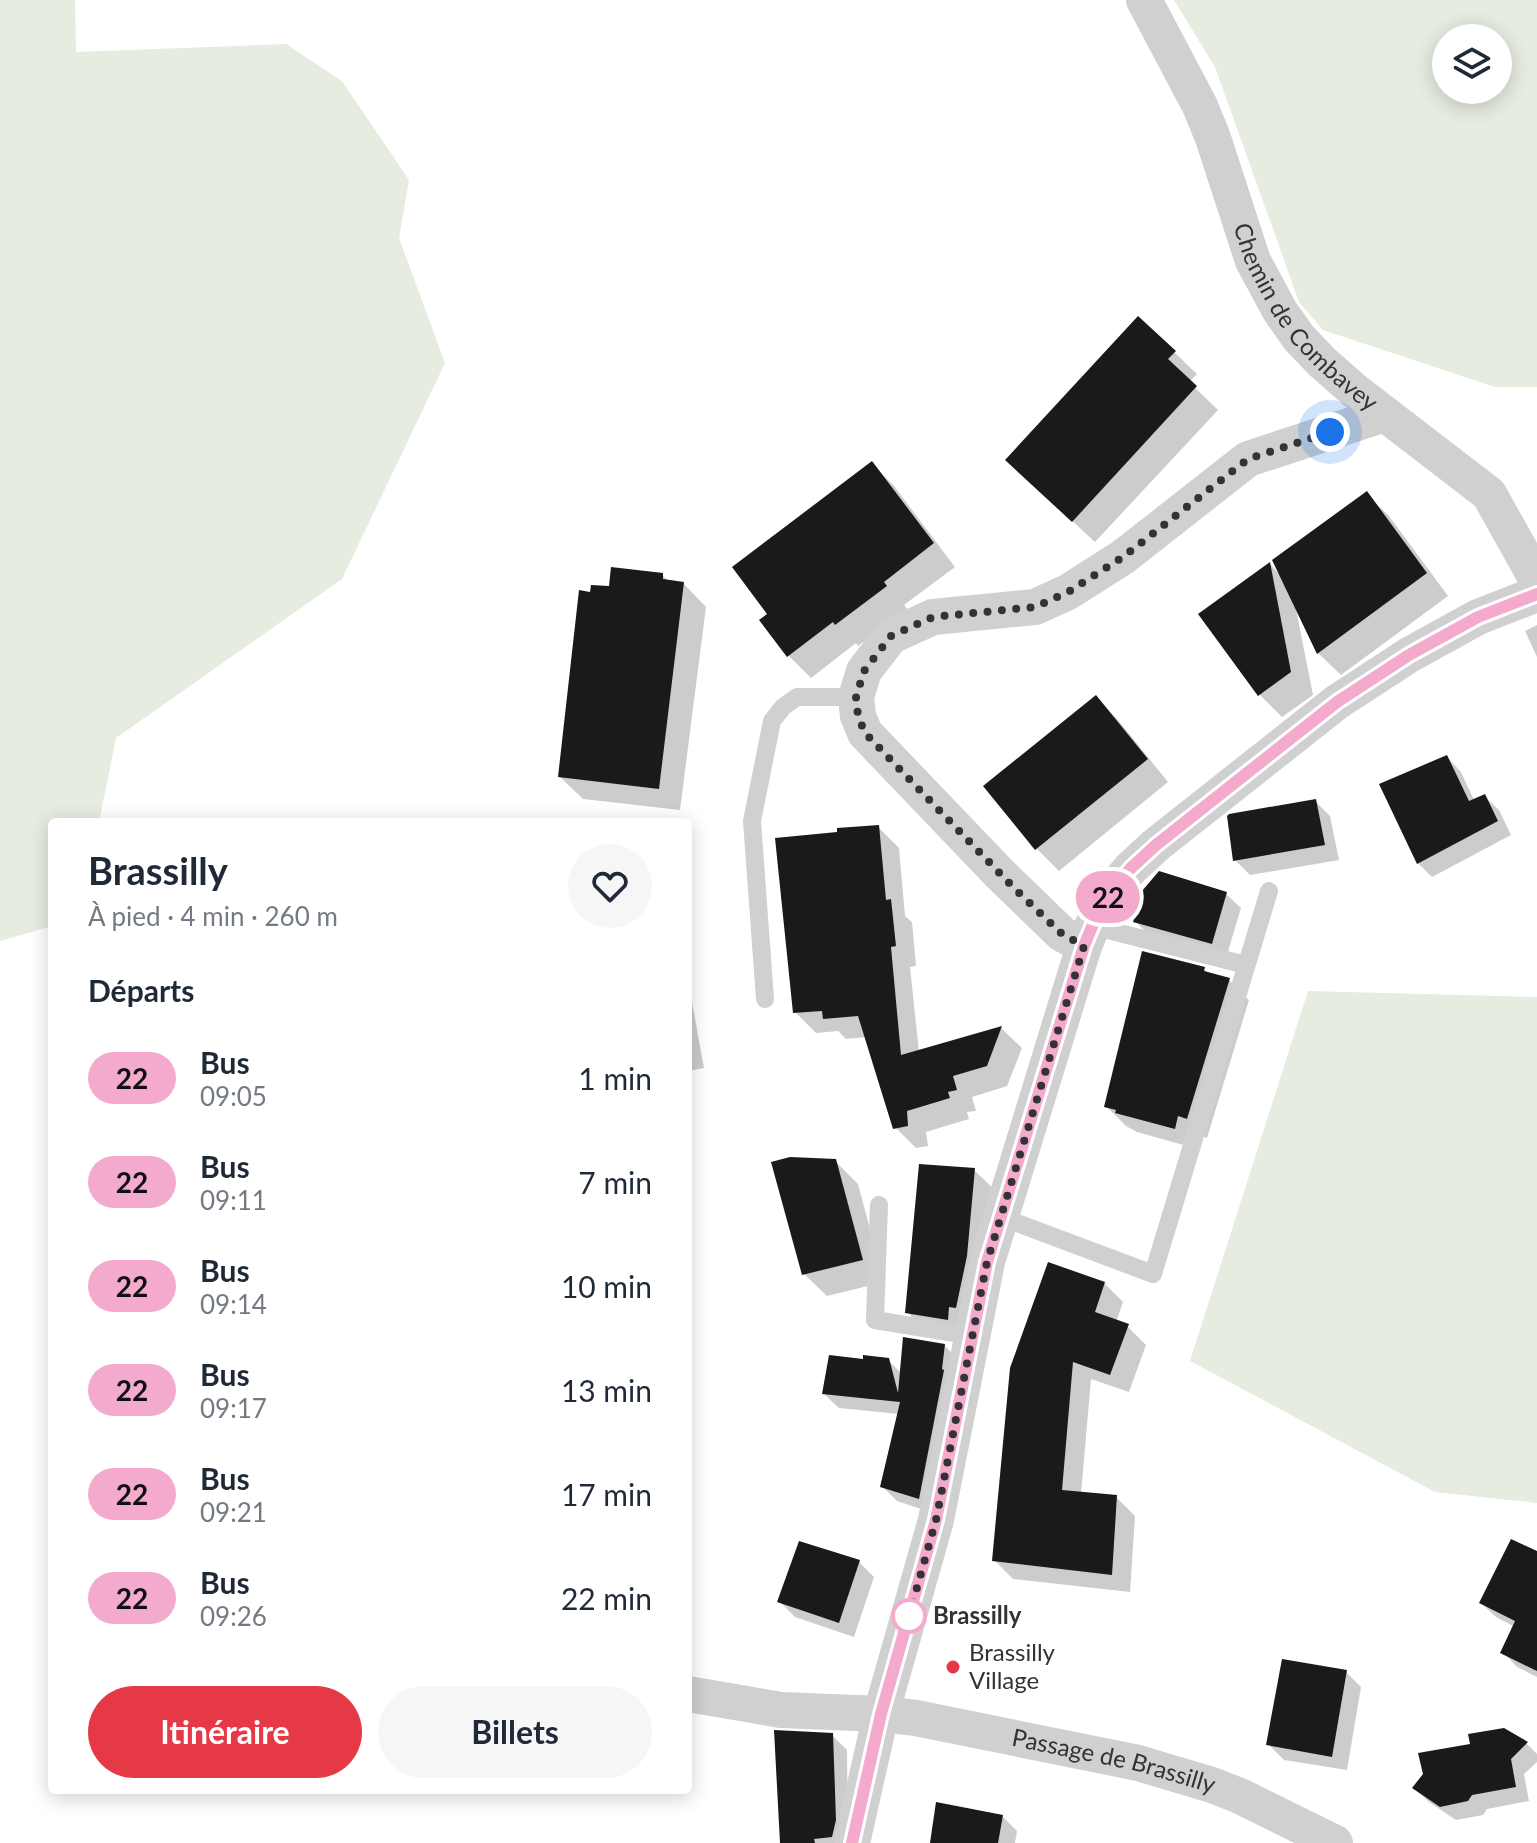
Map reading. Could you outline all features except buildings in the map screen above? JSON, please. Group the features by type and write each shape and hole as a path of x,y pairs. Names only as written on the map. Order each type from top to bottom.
{"street":[{"name":"Chemin de Combavey","path":"1144,0 1200,106 1253,261 1265,286 1299,338 1322,362 1385,414 1489,494 1537,580"},
{"path":"1088,936 1062,934 865,733 858,716 856,697 864,671 891,636 933,617 1035,607 1068,592 1123,557 1248,459 1385,414"},
{"path":"852,1843 881,1714 936,1520 987,1262 1088,936 1113,889 1156,845 1337,702 1409,655 1478,617 1537,594"},
{"name":"Passage de Brassilly","path":"692,1695 781,1710 916,1718 1138,1763 1240,1796 1335,1843"}],"lane":[{"path":"765,999 752,821 772,721 783,707 797,697 856,697"},
{"path":"1001,1217 1153,1274 1269,891"},
{"path":"1088,936 1246,965"},
{"path":"879,1205 875,1320 973,1336"}],"shaded area":[{"path":"0,0 75,0 76,52 286,44 342,81 409,180 399,238 445,363 342,579 116,738 100,818 48,818 48,927 0,941"},
{"path":"1174,0 1537,0 1537,387 1495,387 1323,330 1299,302 1215,67"},
{"path":"1308,991 1537,997 1537,1503 1435,1492 1190,1361"}],"bus line":[{"name":"22","path":"852,1843 881,1714 936,1520 987,1262 1084,946 1097,915 1113,889 1156,845 1337,702 1409,655 1478,617 1537,594"}],"place":[{"name":"Brassilly","path":"909,1616"},
{"name":"Brassilly Village","path":"953,1667"}],"route":[{"path":"909,1616 936,1520 987,1262 1084,946 1062,934 1013,887 865,733 858,716 856,697 864,671 891,636 933,617 1035,607 1068,592 1123,557 1248,459 1330,432"}]}
